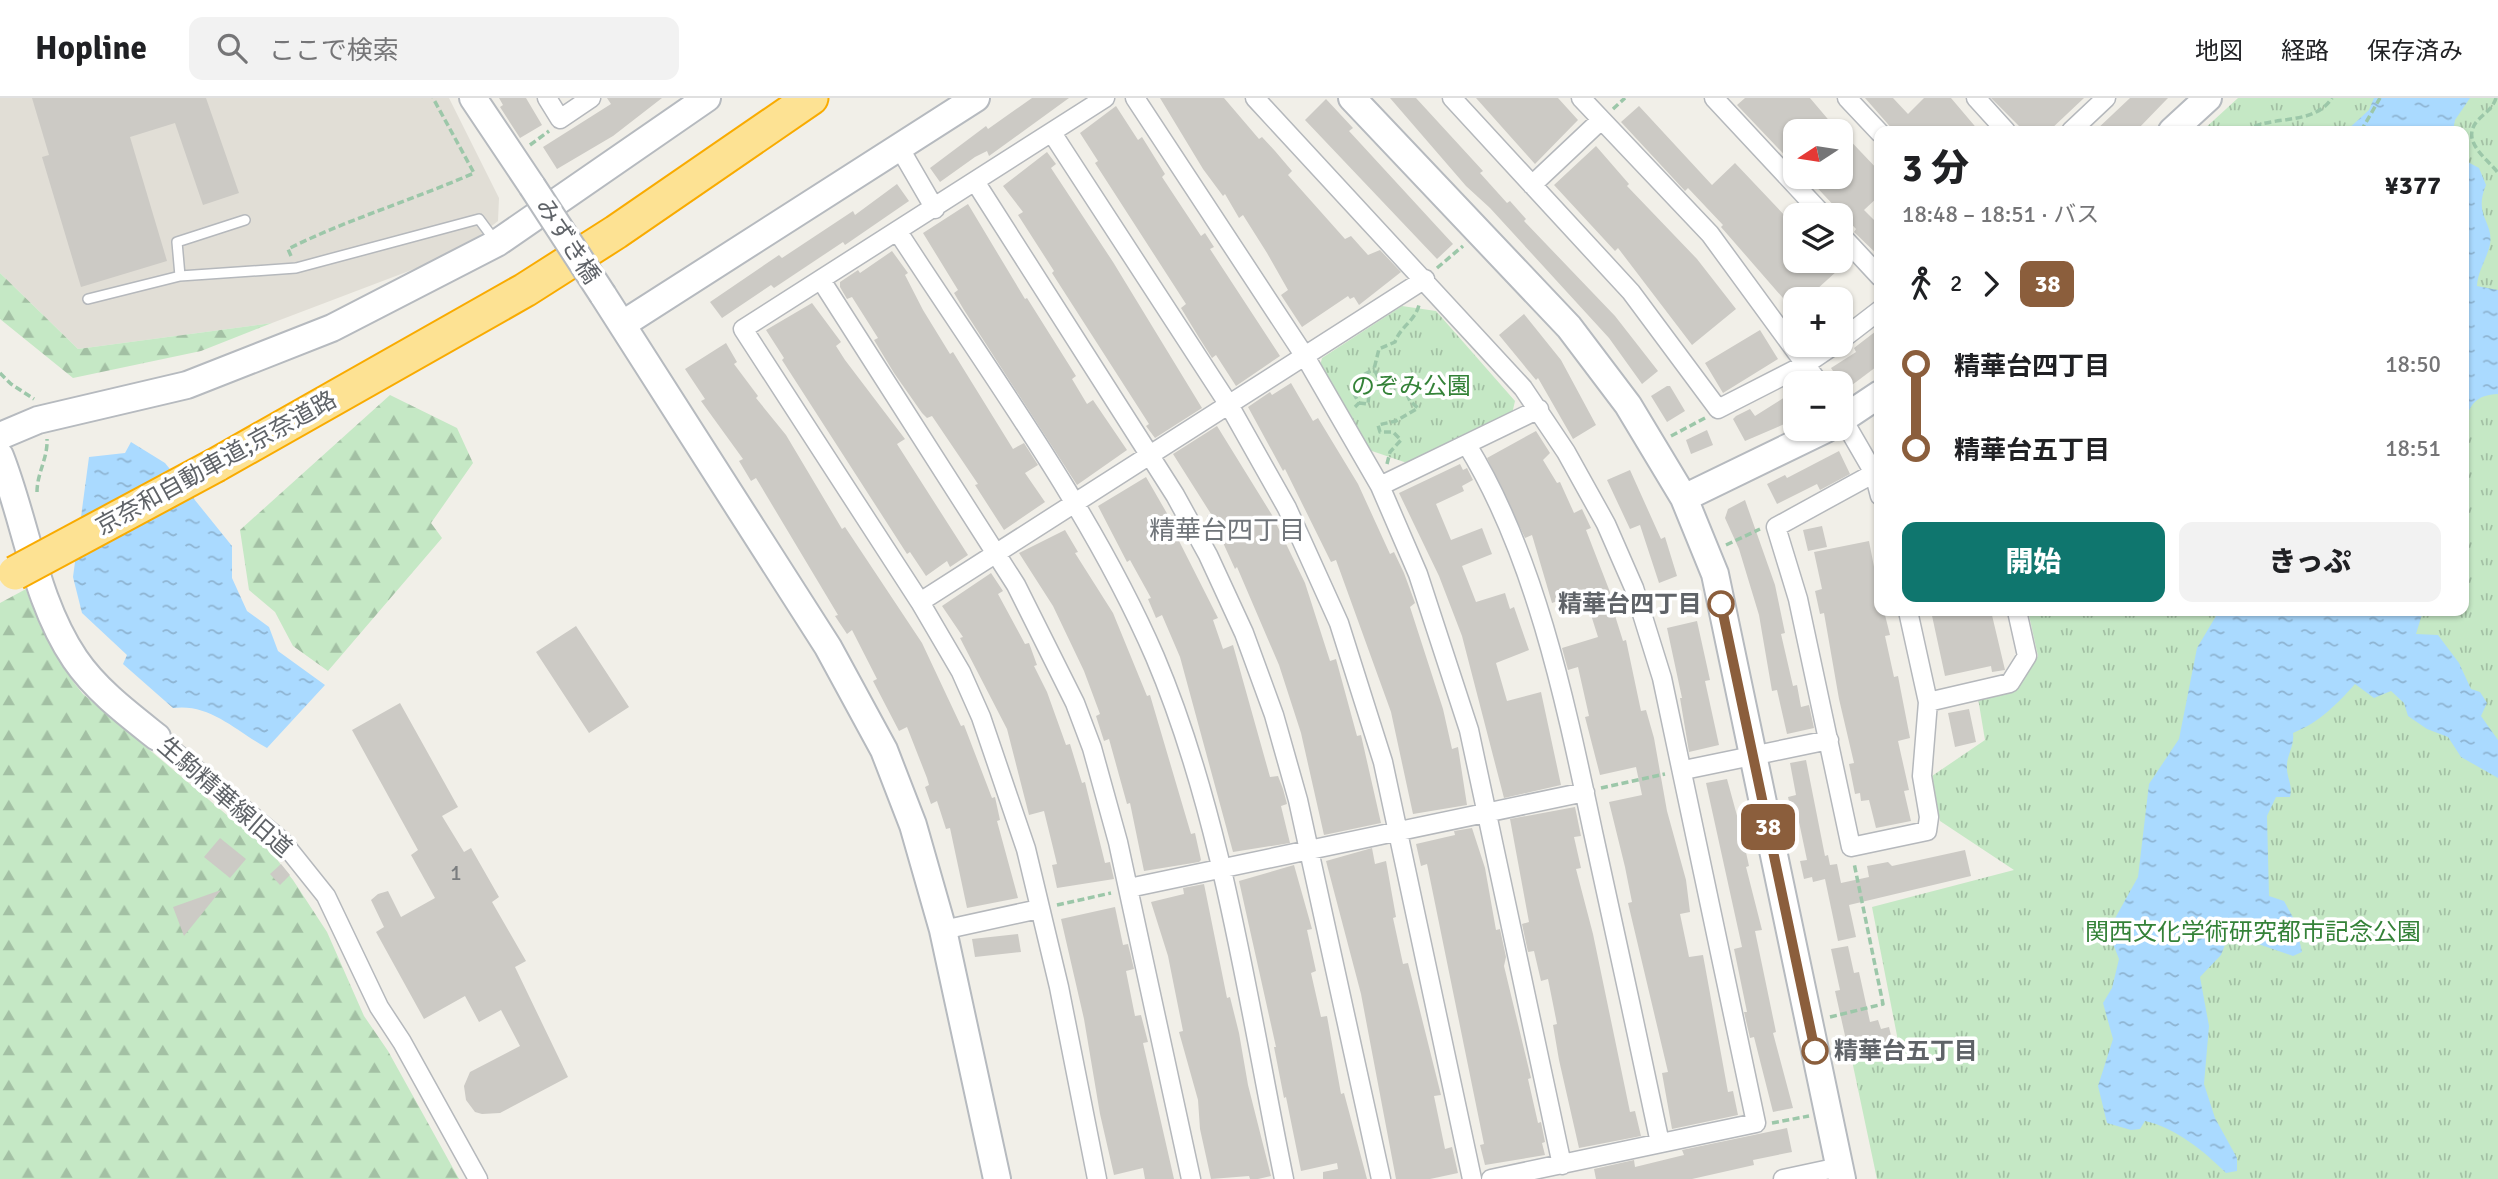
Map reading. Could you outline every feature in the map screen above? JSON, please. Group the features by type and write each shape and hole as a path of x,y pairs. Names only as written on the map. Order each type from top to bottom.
{"highway":[{"name":"京奈和自動車道;京奈道路","path":"430,341 481,303 583,238 788,98"},
{"name":"京奈和自動車道;京奈道路","path":"8,577 216,465 430,341 484,314 570,261 811,98"}],"street":[{"name":"みずき橋","path":"473,98 623,324 868,715 913,825 943,930 997,1179"},
{"path":"547,98 560,119 592,98"},
{"path":"0,436 38,420 187,386 332,328 497,243 707,98"},
{"path":"623,324 976,98"},
{"path":"1097,1179 1059,987 1026,849 999,763 961,672 920,603 743,329 976,183 1105,98"},
{"path":"1135,98 1306,358 1380,486 1418,574 1453,674 1487,812 1562,1165"},
{"path":"1255,98 1425,279 1539,409 1590,492 1625,566 1650,633 1684,770 1756,1123 1492,1179"},
{"path":"1352,98 1569,327 1628,405 1684,498 1715,574 1840,1173 1783,1179"},
{"path":"1452,98 1631,292 1718,408 1817,357"},
{"path":"1581,98 1710,233 1811,371"},
{"path":"1714,98 1812,203"},
{"path":"1847,98 1874,127"},
{"path":"1976,98 2001,126"},
{"path":"2076,126 2105,98"},
{"path":"2177,126 2207,98"},
{"path":"1532,185 1601,120"},
{"path":"1052,133 1229,405 1287,508 1339,623 1370,715 1399,830 1472,1179"},
{"path":"898,147 935,208"},
{"path":"976,183 1175,495 1244,634 1278,726 1309,849 1381,1179"},
{"path":"898,232 1074,503 1118,579 1156,658 1190,752 1220,867 1284,1179"},
{"path":"1853,248 1874,270"},
{"path":"920,603 1306,358 1425,279"},
{"path":"821,280 1037,624 1074,703 1106,795 1129,888 1191,1179"},
{"path":"1853,331 1874,315"},
{"path":"1853,411 1874,398"},
{"path":"1380,486 1539,409"},
{"path":"1853,440 1874,467"},
{"path":"1684,498 1798,441"},
{"path":"1467,445 1496,502 1534,599 1564,702 1660,1143"},
{"name":"生駒精華線旧道","path":"0,456 6,490 56,625 69,648 95,683 282,841 326,896 379,1007 402,1042 478,1179"},
{"path":"1874,473 1776,527 1798,599 1851,847 1927,831 1929,817 1922,776 1928,702 1909,616"},
{"path":"1928,702 2010,683 2026,656 2019,616"},
{"path":"1684,770 1829,740"},
{"path":"1129,888 1585,792"},
{"path":"943,930 1039,909"}],"lane":[{"path":"88,299 180,276 296,268 479,219 497,243"},
{"path":"180,276 177,242 245,220"}],"path":[{"path":"296,268 288,249 326,230 407,202 474,173 433,98"},
{"path":"2265,126 2308,115 2326,107 2332,98"},
{"path":"2364,126 2380,98"},
{"path":"2496,98 2475,123 2473,143 2479,156 2498,173"},
{"path":"523,150 560,119"},
{"path":"1380,486 1391,452 1401,440 1393,432 1380,432 1378,425 1396,421 1418,408 1410,401 1406,392 1380,380 1374,369 1379,349 1392,346 1399,332 1417,313 1425,279 1464,244"},
{"path":"1374,369 1353,381 1353,392 1359,402 1368,404 1369,394 1380,380"},
{"path":"1,375 42,404"},
{"path":"1340,418 1359,402"},
{"path":"1668,437 1718,408"},
{"path":"37,499 37,476 48,453 47,436"},
{"path":"1721,547 1763,528 1776,527"},
{"path":"1585,792 1684,770"},
{"path":"1826,1017 1883,1004 1851,847"},
{"path":"1039,909 1129,888"},
{"path":"1756,1123 1768,1124 1809,1115"}],"shaded area":[{"path":"0,98 449,98 499,198 498,221 459,252 272,323 78,349 0,273"}],"green space":[{"name":"関西文化学術研究都市記念公園","path":"2238,98 2498,98 2498,1179 1877,1179 1851,1056 1899,1046 1872,907 2014,870 1940,821 1932,776 1985,740 1978,698 2016,686 2038,656 2029,616 2469,616 2469,126 2207,126"},
{"path":"0,273 78,349 272,323 201,351 73,378 0,319"},
{"name":"のぞみ公園","path":"1402,306 1436,311 1515,401 1512,414 1410,464 1369,450 1320,366 1322,358"},
{"path":"390,395 457,428 473,463 431,523 442,538 328,671 293,646 275,612 249,590 240,530"},
{"path":"26,589 50,644 83,694 271,852 293,880 327,932 364,1016 388,1051 459,1179 0,1179 0,603"}],"water":[{"path":"2374,98 2470,98 2454,126 2351,126 2369,110"},
{"path":"2469,163 2479,168 2486,185 2482,204 2490,236 2477,286 2498,290 2498,394 2484,396 2475,402 2469,411"},
{"path":"131,442 165,463 232,546 232,578 247,611 269,627 278,651 325,685 267,748 211,714 173,708 123,664 127,655 82,613 73,577 89,457 125,453"},
{"path":"2216,616 2421,616 2416,634 2438,635 2459,663 2471,689 2480,692 2487,703 2481,716 2498,740 2498,778 2461,757 2448,737 2427,729 2408,716 2404,703 2391,691 2374,698 2355,684 2319,718 2293,733 2287,764 2290,797 2276,797 2267,816 2269,896 2284,901 2295,921 2302,952 2293,956 2229,934 2221,955 2200,977 2209,1026 2204,1084 2215,1118 2237,1158 2237,1171 2226,1173 2199,1149 2168,1129 2145,1121 2140,1129 2131,1130 2107,1123 2098,1086 2113,1039 2103,1003 2112,988 2119,959 2108,931 2138,877 2149,784 2179,739 2197,648"}],"building":[{"path":"32,98 206,98 239,193 203,205 175,123 130,137 167,261 81,287 42,157 49,155"},
{"path":"499,98 526,98 542,125 520,138 500,107 503,105"},
{"path":"607,98 662,98 613,136 557,169 543,147 611,104"},
{"path":"1032,98 1069,98 989,156 987,151 975,157 940,182 930,168 986,126 988,129"},
{"path":"1160,98 1224,98 1259,139 1262,137 1275,151 1292,171 1288,175 1345,239 1351,236 1368,255 1380,250 1401,272 1359,305 1354,297 1350,299 1348,296 1302,327 1281,295 1288,290 1267,253 1243,215 1239,218 1225,194 1223,196 1203,169"},
{"path":"1390,98 1416,98 1483,171 1480,173 1507,203 1510,201 1526,219 1524,221 1615,316 1658,371 1642,384 1609,338 1490,208 1466,186"},
{"path":"1476,98 1558,98 1578,120 1535,164"},
{"path":"1745,98 1810,98 1828,119 1783,119 1783,153 1737,105"},
{"path":"1865,98 1893,98 1908,114 1924,98 1951,98 1975,126 1890,126"},
{"path":"1991,98 2084,98 2054,126 2019,126"},
{"path":"2130,98 2168,98 2141,126 2100,126"},
{"path":"1326,99 1353,128 1349,131 1453,244 1437,259 1305,120"},
{"path":"1116,106 1138,140 1142,137 1165,174 1162,177 1201,236 1205,233 1214,247 1210,249 1280,356 1236,386 1216,355 1212,358 1198,336 1181,308 1186,304 1095,163 1098,161 1080,133"},
{"path":"1639,106 1712,185 1735,163 1783,214 1783,273 1835,273 1819,287 1783,287 1783,298 1721,227 1723,225 1688,188 1685,191 1621,122"},
{"path":"1853,144 1874,166 1874,201 1864,210 1874,220 1874,251 1854,232 1856,229 1853,226 1853,203 1832,203 1818,189 1853,189"},
{"path":"1596,146 1629,184 1627,186 1697,259 1736,309 1692,345 1618,248 1615,251 1554,185"},
{"path":"1047,152 1056,164 1051,168 1113,262 1202,408 1155,438 1146,426 1149,424 1018,215 1023,212 1003,186"},
{"path":"897,184 909,201 845,245 843,242 774,288 771,285 722,318 710,302 779,255 782,258 853,211 855,215"},
{"path":"968,204 1025,299 1027,298 1076,376 1072,379 1087,404 1093,400 1127,450 1077,485 964,310 954,293 958,290 923,233"},
{"path":"892,251 908,273 905,275 923,310 950,354 953,352 1013,449 1024,443 1038,465 1025,473 1045,502 1004,530 975,485 978,484 932,416 927,418 922,413 894,373 874,340 878,338 852,297 847,299 840,287 840,282 858,270 860,273"},
{"path":"812,303 841,342 836,346 845,360 905,439 897,444 968,555 950,567 947,561 926,576 910,552 907,554 782,360 784,358 766,330"},
{"path":"1524,314 1561,360 1596,425 1573,439 1538,378 1536,380 1499,335"},
{"path":"1760,330 1778,359 1723,393 1705,363"},
{"path":"1874,333 1874,368 1853,384 1853,371 1833,371 1831,368 1848,357 1853,357 1856,352 1854,348"},
{"path":"726,343 737,362 734,364 758,396 756,398 786,435 842,529 845,527 922,643 961,726 964,725 992,798 995,797 1000,820 997,821 1018,898 967,908 950,828 946,829 937,801 931,804 925,787 929,785 927,778 907,727 899,731 873,681 877,679 852,630 847,634 835,616 838,615 756,478 751,481 739,461 743,459 701,401 705,399 685,369"},
{"path":"1291,383 1313,421 1318,418 1358,484 1390,554 1394,552 1404,573 1415,603 1410,607 1443,709 1452,749 1458,747 1467,805 1413,814 1391,712 1336,560 1331,562 1285,469 1283,471 1248,407 1270,392 1272,395"},
{"path":"1670,386 1685,411 1667,422 1651,396"},
{"path":"1783,398 1783,425 1745,441 1733,419 1750,409 1755,416"},
{"path":"1217,426 1272,515 1305,583 1330,661 1336,659 1357,736 1361,735 1381,823 1324,835 1301,733 1279,665 1237,567 1235,569 1220,536 1218,537 1207,516 1211,514 1173,454"},
{"path":"1707,430 1713,445 1691,454 1686,440"},
{"path":"1536,431 1550,453 1543,460 1557,483 1560,482 1574,513 1582,509 1591,528 1586,530 1615,605 1612,606 1623,641 1626,640 1641,711 1646,710 1654,738 1667,811 1686,880 1690,912 1680,914 1689,957 1703,955 1728,1092 1733,1091 1738,1115 1672,1129 1662,1073 1668,1072 1628,903 1632,902 1609,802 1642,795 1636,767 1600,775 1585,717 1589,716 1578,667 1568,670 1562,648 1598,637 1585,596 1560,605 1558,601 1552,603 1532,535 1525,538 1487,458"},
{"path":"1839,451 1850,474 1820,490 1817,484 1777,504 1767,484 1785,475 1787,478"},
{"path":"1460,464 1463,470 1467,468 1473,480 1462,486 1464,491 1436,504 1451,540 1482,528 1492,554 1462,566 1476,602 1505,593 1510,609 1514,607 1529,650 1496,663 1507,701 1541,692 1561,785 1504,798 1462,636 1439,576 1399,493"},
{"path":"1630,470 1661,539 1665,537 1677,576 1659,583 1640,525 1630,529 1607,480"},
{"path":"1146,477 1180,536 1177,537 1218,618 1213,620 1223,649 1233,645 1270,777 1278,776 1283,789 1287,804 1281,806 1290,843 1233,852 1180,657 1162,615 1156,618 1148,599 1151,598 1130,560 1127,562 1098,506"},
{"path":"1745,500 1775,585 1785,633 1781,634 1793,686 1797,685 1801,707 1809,705 1814,728 1787,734 1777,690 1772,691 1759,615 1739,549 1725,518 1728,509"},
{"path":"1822,526 1827,547 1808,551 1803,530"},
{"path":"1065,530 1078,552 1075,553 1113,613 1147,696 1150,695 1191,834 1195,833 1201,860 1199,862 1144,871 1130,803 1127,804 1109,739 1104,741 1096,716 1100,714 1084,671 1053,606 1019,553"},
{"path":"1869,541 1874,567 1874,616 1885,616 1890,635 1885,636 1894,677 1898,676 1910,738 1898,741 1909,790 1904,791 1911,821 1876,828 1869,800 1861,801 1860,793 1855,794 1849,764 1854,763 1839,699 1824,613 1820,614 1815,591 1822,589 1814,552"},
{"path":"991,573 1003,591 998,594 1025,644 1029,643 1037,665 1034,666 1047,692 1066,745 1070,744 1082,783 1085,782 1105,863 1110,862 1114,879 1057,888 1052,865 1057,864 1044,811 1029,815 1007,729 960,638 963,637 942,606"},
{"path":"1932,616 1992,616 2005,670 1992,672 1991,666 1945,676"},
{"path":"1697,621 1710,680 1705,681 1719,745 1689,752 1682,698 1667,628"},
{"path":"576,626 629,707 589,733 536,652"},
{"path":"400,703 458,807 442,816 464,852 471,848 499,897 492,902 526,961 515,967 568,1077 500,1113 475,1112 466,1100 464,1086 470,1072 520,1046 501,1010 479,1022 465,996 424,1019 376,932 384,927 371,900 378,894 388,891 401,917 435,898 411,855 418,850 352,730"},
{"path":"1969,709 1976,742 1955,747 1948,713"},
{"path":"1806,760 1825,856 1828,855 1830,865 1837,864 1841,883 1869,877 1867,866 1888,862 1892,866 1965,850 1971,876 1849,905 1856,937 1838,941 1825,879 1813,882 1812,877 1804,879 1800,861 1807,860 1799,822 1794,823 1788,797 1796,795 1790,763"},
{"path":"1727,779 1742,834 1749,866 1746,867 1762,930 1755,931 1776,1032 1773,1033 1793,1108 1773,1112 1754,1037 1750,1038 1744,1012 1747,1012 1734,949 1742,947 1706,783"},
{"path":"1575,807 1581,836 1574,837 1581,868 1576,869 1593,934 1630,1112 1635,1111 1641,1136 1579,1148 1559,1060 1553,1025 1557,1024 1548,979 1541,981 1534,951 1528,952 1522,924 1529,922 1510,819"},
{"path":"1472,828 1485,868 1496,930 1500,929 1506,957 1504,966 1531,1078 1528,1079 1538,1123 1541,1122 1545,1142 1542,1143 1545,1155 1485,1165 1480,1145 1484,1144 1427,864 1421,866 1416,844"},
{"path":"220,838 246,859 230,878 204,857"},
{"path":"1372,848 1375,864 1386,861 1396,917 1393,918 1403,964 1408,963 1441,1095 1434,1096 1445,1149 1452,1147 1458,1173 1430,1179 1396,1179 1361,994 1326,861"},
{"path":"281,864 290,875 280,885 270,874"},
{"path":"1294,865 1312,929 1307,930 1316,971 1311,973 1321,1017 1327,1016 1341,1094 1344,1093 1367,1179 1323,1179 1323,1172 1338,1169 1337,1163 1301,1171 1286,1097 1284,1098 1276,1047 1239,881"},
{"path":"1204,884 1227,998 1230,997 1239,1033 1248,1085 1271,1176 1258,1179 1250,1179 1249,1176 1211,1179 1200,1129 1198,1100 1179,1032 1183,1031 1168,956 1151,902 1184,894 1183,888"},
{"path":"221,890 184,936 173,907"},
{"path":"1115,907 1123,945 1128,944 1134,969 1126,971 1135,1016 1141,1015 1148,1042 1143,1043 1174,1179 1145,1179 1143,1168 1114,1175 1100,1114 1084,1019 1061,919"},
{"path":"1018,934 1021,952 975,957 972,939"},
{"path":"1848,946 1854,973 1859,972 1870,1022 1878,1020 1881,1029 1889,1027 1893,1044 1855,1053 1851,1039 1846,1040 1835,991 1840,990 1831,949"},
{"path":"1787,1128 1792,1152 1753,1160 1754,1165 1692,1179 1596,1179 1594,1169 1634,1160 1635,1167 1684,1155 1682,1150"}],"bus line":[{"name":"38","path":"1721,604 1815,1051"}],"place":[{"name":"精華台四丁目","path":"1721,604"},
{"name":"精華台五丁目","path":"1815,1051"}],"district":[{"name":"精華台四丁目","path":"1227,530"}]}
